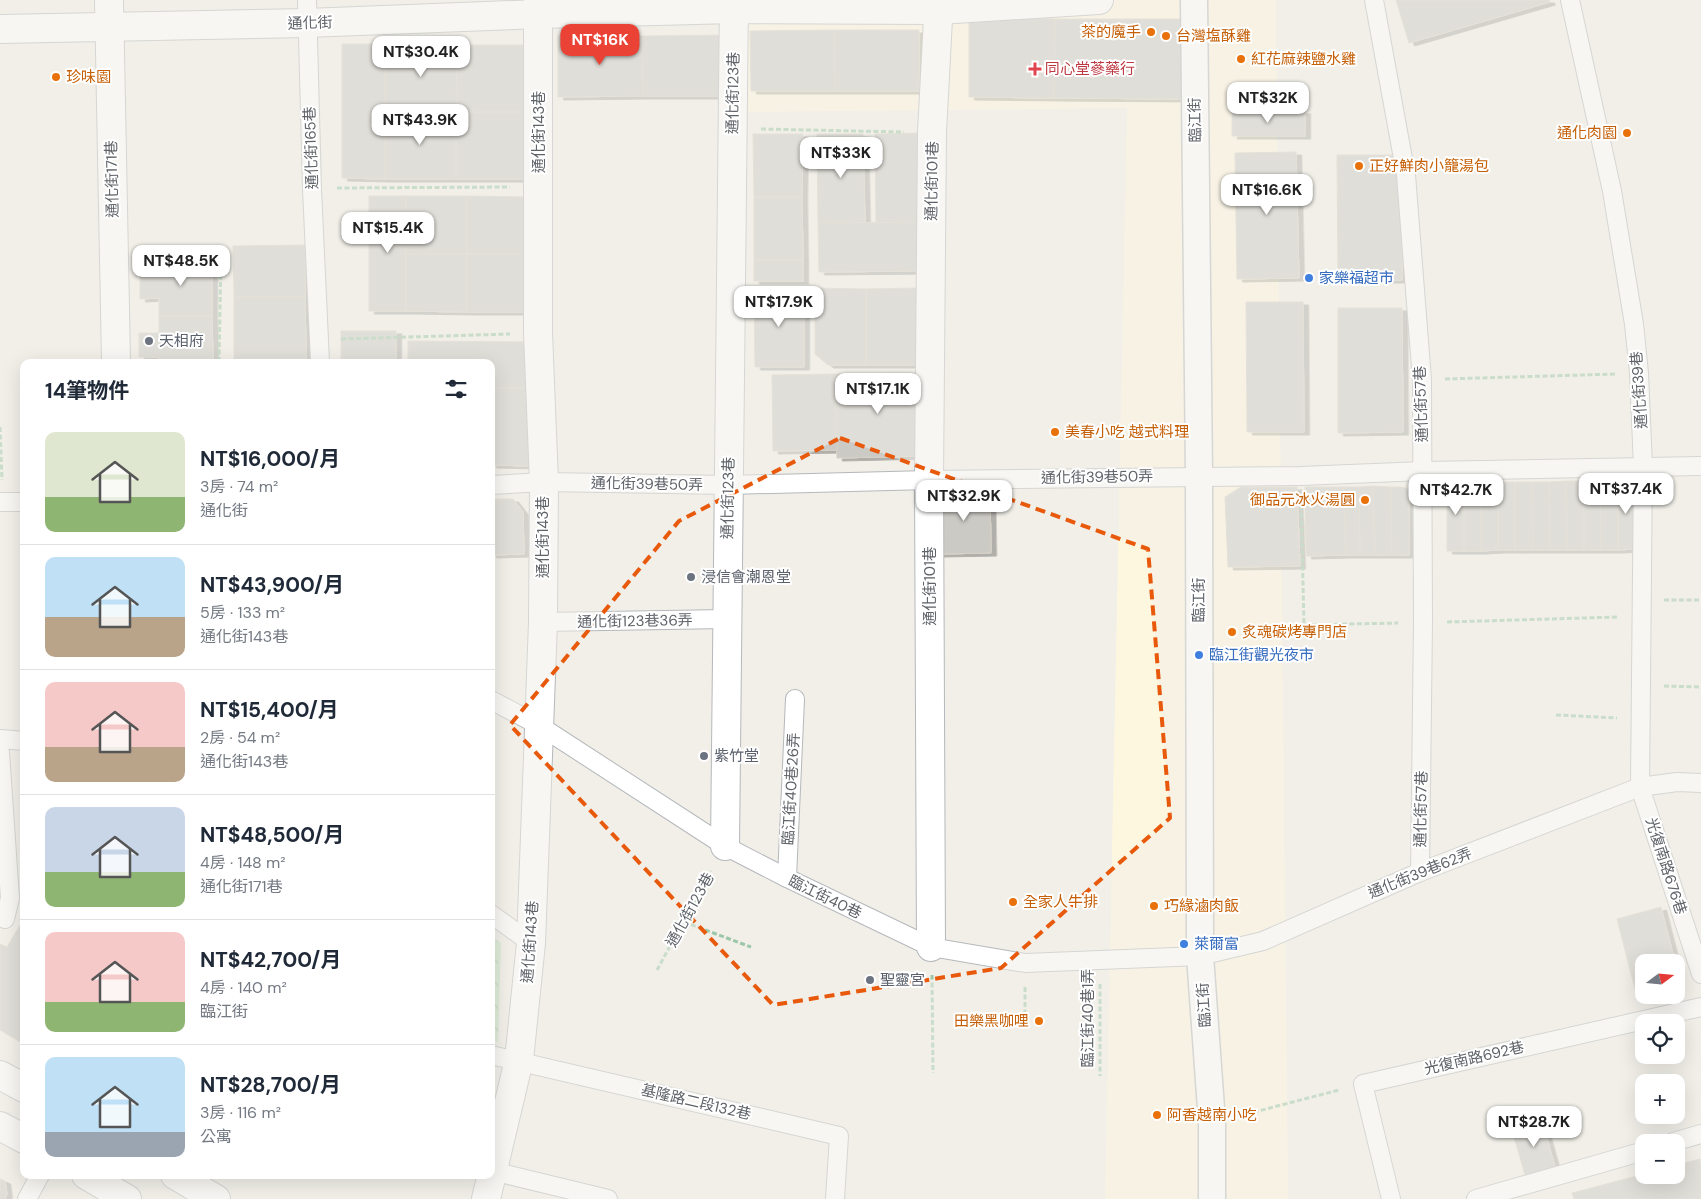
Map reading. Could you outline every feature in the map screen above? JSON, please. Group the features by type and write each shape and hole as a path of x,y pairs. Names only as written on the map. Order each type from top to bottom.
{"street":[{"name":"通化街","path":"0,29 109,13 307,12 734,5 939,5 1099,0"},
{"name":"臨江街","path":"1194,0 1199,476 1200,956 1212,1122 1212,1199"},
{"name":"通化街123巷","path":"725,846 734,5"},
{"name":"通化街101巷","path":"931,947 929,480 932,132 939,5"},
{"name":"通化街143巷","path":"495,1159 519,1060 531,943 540,726 544,482 538,333 539,7"},
{"name":"通化街171巷","path":"109,13 116,359"},
{"path":"0,1075 20,1086"},
{"path":"0,1126 20,1138"},
{"path":"93,1179 127,1199"},
{"path":"182,1179 216,1199"},
{"name":"通化街143巷","path":"486,1199 490,1179"}],"lane":[{"name":"通化街57巷","path":"1374,0 1406,175 1422,380 1420,872"},
{"name":"通化街39巷","path":"1570,0 1612,192 1634,324 1639,374 1643,467 1640,787"},
{"name":"通化街165巷","path":"307,12 312,188 320,359"},
{"name":"通化街39巷50弄","path":"495,484 544,482 728,486 929,480 1301,476 1423,471 1701,466"},
{"path":"1,502 20,502"},
{"name":"通化街123巷36弄","path":"543,622 727,619"},
{"name":"臨江街40巷26弄","path":"787,878 795,699"},
{"name":"臨江街40巷","path":"495,702 540,726 725,846 931,947 1025,963 1200,956"},
{"path":"0,740 20,741"},
{"path":"0,752 10,898 4,919"},
{"name":"通化街39巷62弄","path":"1200,956 1263,941 1420,872 1640,787 1677,782 1701,783"},
{"name":"光復南路676巷","path":"1640,787 1701,974"},
{"path":"495,917 531,943"},
{"name":"光復南路692巷","path":"1363,1084 1701,1007"},
{"name":"基隆路二段132巷","path":"495,1056 839,1136 835,1199"},
{"path":"1363,1084 1391,1199"},
{"path":"1685,1139 1701,1134"},
{"path":"1476,1199 1635,1154"},
{"path":"495,1172 608,1199"},
{"path":"27,1199 38,1179"}],"path":[{"path":"733,129 932,132"},
{"path":"312,188 539,186"},
{"path":"219,359 220,257"},
{"path":"320,339 538,333"},
{"path":"1422,380 1639,374"},
{"path":"0,427 1,502"},
{"path":"1641,600 1701,600"},
{"path":"1641,686 1701,686"},
{"path":"1556,715 1640,719"},
{"name":"通化街123巷","path":"657,970 725,846"},
{"path":"684,922 751,947"},
{"path":"931,947 934,1073"},
{"name":"臨江街40巷1弄","path":"1100,960 1100,1076"},
{"path":"1025,963 1025,1022"},
{"path":"1212,1122 1363,1084"}],"highlighted area":[{"path":"840,438 1148,549 1170,818 1001,968 773,1005 510,725 679,521"}],"shaded area":[{"name":"臨江街觀光夜市","path":"742,0 1276,0 1288,1199 1105,1199 1127,108 743,112"}],"green space":[{"path":"495,939 501,943 498,1042 495,1041"}],"building":[{"path":"1396,0 1549,0 1550,2 1409,43"},
{"path":"969,18 1055,19 1054,98 969,97"},
{"path":"1055,19 1187,19 1187,99 1054,98"},
{"path":"834,30 919,30 919,91 835,91"},
{"path":"834,30 835,91 751,91 750,31"},
{"path":"726,35 727,96 643,96 642,36"},
{"path":"558,36 642,36 643,96 558,97"},
{"path":"342,44 385,44 385,179 342,178"},
{"path":"385,44 457,45 456,112 385,112"},
{"path":"457,45 528,45 528,112 456,112"},
{"path":"1232,111 1305,111 1305,136 1232,136"},
{"path":"385,112 456,112 456,179 385,179"},
{"path":"456,112 528,112 528,179 456,179"},
{"path":"920,133 921,222 876,223 875,134"},
{"path":"753,134 803,134 802,197 754,197"},
{"path":"817,134 863,134 865,223 818,223"},
{"path":"1296,152 1299,278 1237,279 1235,153"},
{"path":"1337,155 1401,155 1402,280 1338,280"},
{"path":"369,196 406,196 406,311 369,311"},
{"path":"406,196 467,196 467,254 406,254"},
{"path":"467,196 528,197 528,254 467,254"},
{"path":"754,197 802,197 803,260 754,260"},
{"path":"921,222 922,271 819,272 818,223"},
{"path":"305,245 305,297 234,297 233,246"},
{"path":"406,254 467,254 467,312 406,311"},
{"path":"467,254 528,254 528,312 467,312"},
{"path":"159,259 212,259 212,316 159,316 159,298 140,299 140,276 159,276"},
{"path":"754,260 803,260 803,281 754,281"},
{"path":"815,288 866,289 866,365 828,365 815,354"},
{"path":"917,288 917,365 866,365 866,289"},
{"path":"754,289 804,289 804,367 755,367"},
{"path":"234,297 305,297 306,352 234,352"},
{"path":"1246,302 1303,302 1304,432 1247,432"},
{"path":"1338,308 1402,308 1403,432 1338,433"},
{"path":"159,316 212,316 213,359 139,357 139,333 159,333"},
{"path":"341,331 396,331 396,359 341,359"},
{"path":"408,341 534,342 534,388 495,388 495,359 408,359"},
{"path":"234,352 306,352 306,359 234,359"},
{"path":"920,373 922,456 837,458 835,374"},
{"path":"835,374 837,450 773,451 772,375"},
{"path":"495,388 534,388 533,466 495,465"},
{"path":"1566,481 1567,550 1550,550 1549,482"},
{"path":"1566,481 1584,481 1584,550 1567,550"},
{"path":"1584,481 1600,481 1601,550 1584,550"},
{"path":"1600,481 1618,481 1618,550 1601,550"},
{"path":"1618,481 1635,481 1635,549 1618,550"},
{"path":"1447,482 1464,482 1464,551 1447,551"},
{"path":"1464,482 1481,482 1481,551 1464,551"},
{"path":"1481,482 1498,482 1498,550 1481,551"},
{"path":"1498,482 1515,482 1515,550 1498,550"},
{"path":"1515,482 1532,482 1533,550 1515,550"},
{"path":"1532,482 1549,482 1550,550 1533,550"},
{"path":"1373,486 1375,555 1360,555 1359,487"},
{"path":"1373,486 1391,487 1392,555 1375,555"},
{"path":"1241,487 1297,487 1300,566 1228,567 1225,497"},
{"path":"1305,487 1344,487 1346,555 1306,556"},
{"path":"1344,487 1359,487 1360,555 1346,555"},
{"path":"1391,487 1406,488 1409,492 1409,555 1392,555"},
{"path":"937,490 990,490 991,553 938,554"},
{"path":"495,499 513,499 523,512 524,554 495,555"},
{"path":"1661,907 1673,954 1635,954 1635,989 1617,919"},
{"path":"20,925 20,1042 0,1030 0,944 7,947"},
{"path":"1540,1114 1557,1174 1527,1182 1510,1123"},
{"path":"1700,1159 1701,1199 1574,1199 1572,1193 1635,1176 1635,1184 1685,1184 1685,1163"},
{"path":"0,1179 5,1181 7,1194 5,1199 0,1199"}],"place":[{"name":"茶的魔手","path":"1151,32"},
{"name":"台灣塩酥雞","path":"1166,36"},
{"name":"紅花麻辣鹽水雞","path":"1241,59"},
{"name":"同心堂蔘藥行","path":"1035,69"},
{"name":"珍味園","path":"56,77"},
{"name":"通化肉園","path":"1627,133"},
{"name":"正好鮮肉小籠湯包","path":"1359,166"},
{"name":"家樂福超市","path":"1309,278"},
{"name":"天相府","path":"149,341"},
{"name":"美春小吃 越式料理","path":"1055,432"},
{"name":"御品元冰火湯圓","path":"1365,500"},
{"name":"浸信會潮恩堂","path":"691,577"},
{"name":"炙魂碳烤專門店","path":"1232,632"},
{"name":"臨江街觀光夜市","path":"1199,655"},
{"name":"紫竹堂","path":"704,756"},
{"name":"全家人牛排","path":"1013,902"},
{"name":"巧緣滷肉飯","path":"1154,906"},
{"name":"萊爾富","path":"1184,944"},
{"name":"聖靈宮","path":"870,980"},
{"name":"田樂黑咖哩","path":"1039,1021"},
{"name":"阿香越南小吃","path":"1157,1115"}]}
